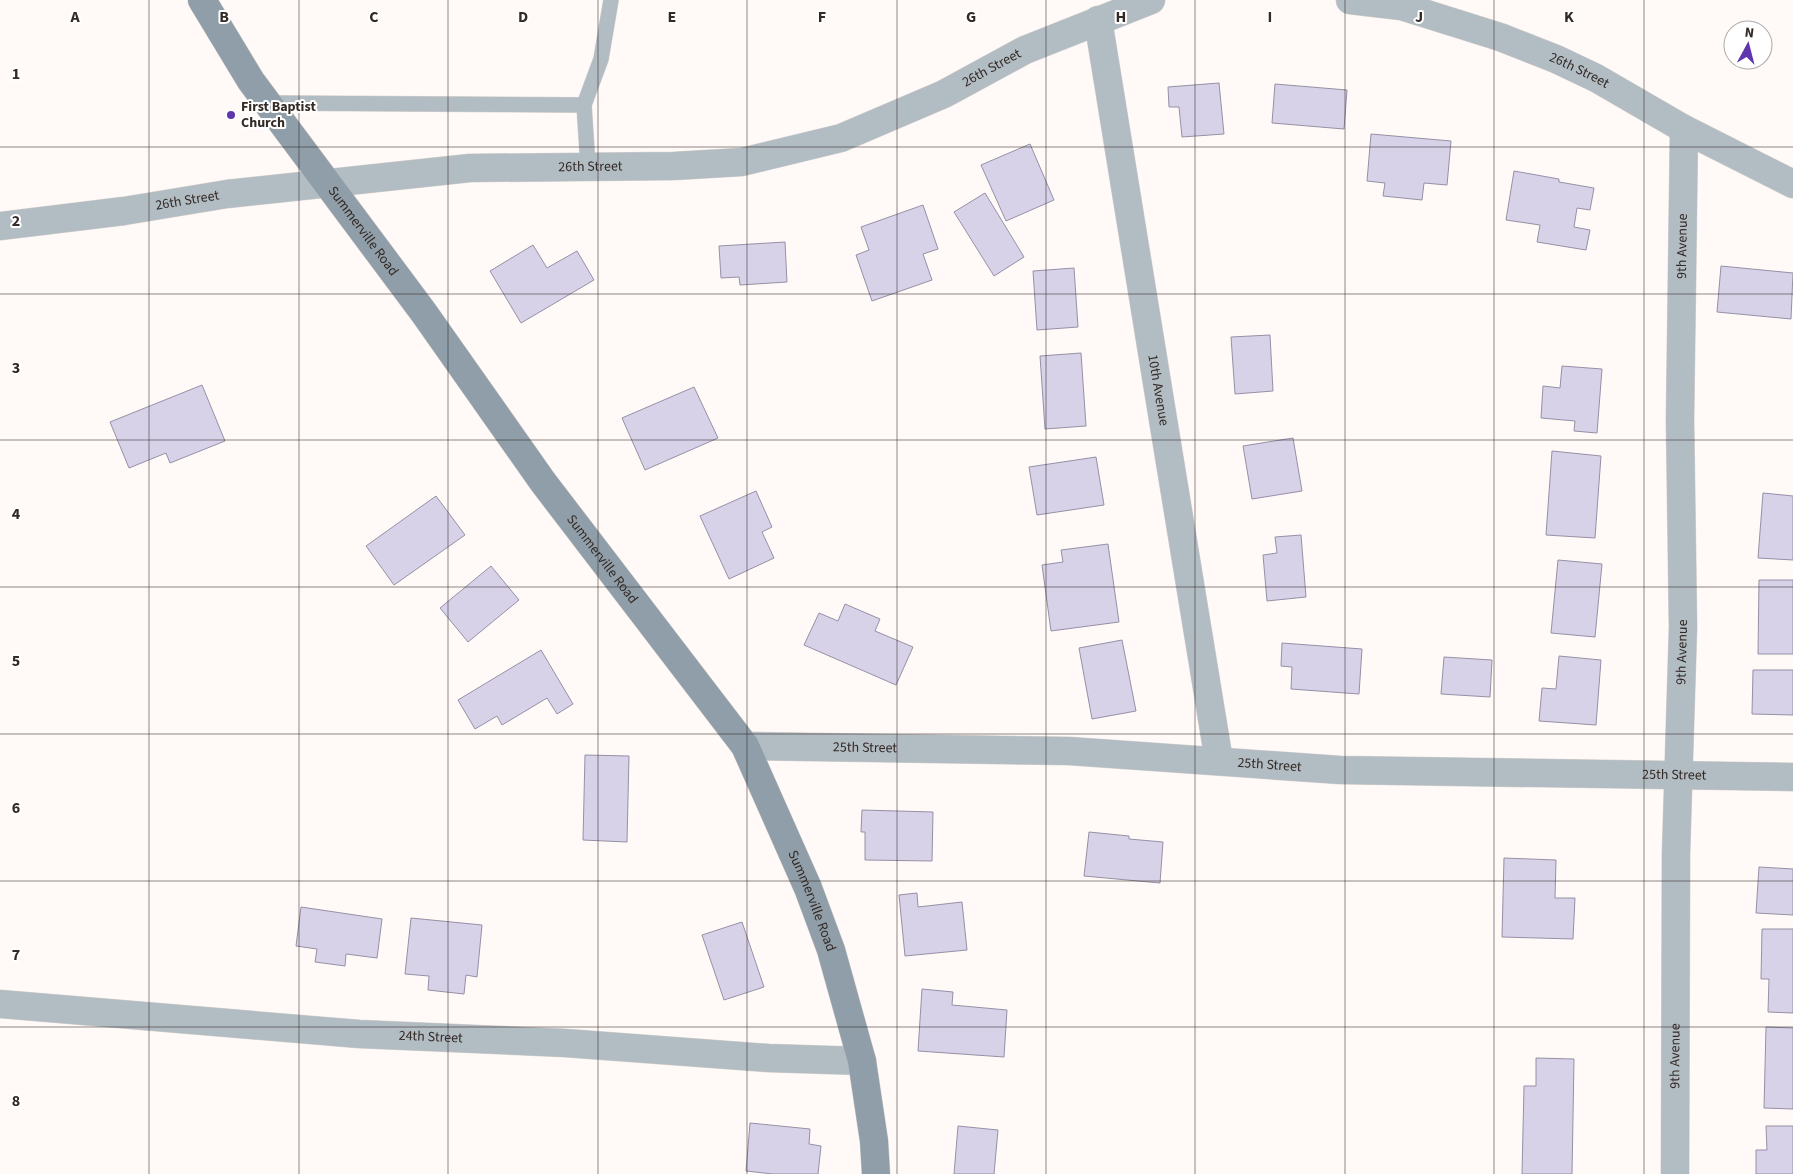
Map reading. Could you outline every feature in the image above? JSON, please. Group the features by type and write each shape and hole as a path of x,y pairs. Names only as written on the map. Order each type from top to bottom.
{"main road":[{"name":"Summerville Road","path":"202,0 251,81 267,103 424,313 543,482 745,746 808,888 828,941 862,1061 874,1141 876,1174"}],"street":[{"name":"26th Street","path":"0,226 124,211 227,194 470,168 674,166 742,162 841,138 944,94 1025,50 1150,0"},
{"name":"26th Street","path":"1350,0 1400,6 1540,53 1596,78 1684,128 1793,184"},
{"name":"10th Avenue","path":"1098,20 1132,243 1185,544 1219,761"},
{"name":"9th Avenue","path":"1675,1174 1676,854 1684,627 1680,420 1684,128"},
{"name":"25th Street","path":"745,746 1068,751 1340,770 1793,777"},
{"name":"24th Street","path":"0,1004 359,1034 564,1043 768,1058 862,1061"}],"lane":[{"path":"588,166 584,105 600,58 611,0"},
{"path":"267,103 584,105"}],"building":[{"path":"1219,83 1224,134 1182,137 1179,107 1169,107 1168,87"},
{"path":"1275,84 1347,90 1344,129 1272,123"},
{"path":"1371,134 1451,141 1447,185 1424,183 1422,200 1383,196 1385,183 1367,181"},
{"path":"1030,144 1054,200 1006,221 981,165"},
{"path":"1514,171 1559,179 1559,182 1594,188 1590,210 1577,208 1574,227 1590,230 1586,250 1537,242 1540,225 1506,220"},
{"path":"985,193 1024,257 994,276 954,212"},
{"path":"923,205 938,249 923,254 932,280 872,301 856,255 869,250 861,227"},
{"path":"785,242 787,282 740,285 739,277 721,278 719,246"},
{"path":"533,245 547,268 577,251 594,280 521,323 490,271"},
{"path":"1721,266 1793,273 1791,319 1717,312"},
{"path":"1074,268 1078,327 1037,330 1033,271"},
{"path":"1270,335 1273,391 1235,394 1231,337"},
{"path":"1081,353 1086,426 1045,429 1040,356"},
{"path":"1562,366 1602,369 1597,433 1574,431 1575,421 1541,418 1543,386 1560,388"},
{"path":"202,385 225,441 170,463 166,453 129,468 110,422"},
{"path":"694,387 718,438 645,470 622,418"},
{"path":"1293,438 1302,491 1252,499 1243,446"},
{"path":"1552,451 1601,456 1595,538 1546,535"},
{"path":"1096,457 1104,505 1037,515 1029,467"},
{"path":"756,491 772,527 762,532 774,558 729,579 700,516"},
{"path":"1763,493 1793,496 1793,560 1758,558"},
{"path":"436,496 465,535 394,585 366,546"},
{"path":"1301,535 1306,597 1267,601 1263,555 1277,553 1275,537"},
{"path":"1108,544 1119,622 1051,631 1042,565 1063,562 1061,550"},
{"path":"1558,560 1602,564 1595,637 1551,633"},
{"path":"491,566 519,600 468,642 440,608"},
{"path":"1759,580 1793,580 1793,654 1758,654"},
{"path":"845,604 880,619 875,631 913,647 896,685 804,645 819,613 838,621"},
{"path":"1122,640 1136,711 1092,719 1079,648"},
{"path":"1282,643 1362,649 1359,694 1291,689 1292,667 1281,666"},
{"path":"541,650 573,704 557,714 547,698 502,725 497,716 475,729 458,700"},
{"path":"1559,656 1601,660 1596,725 1539,721 1542,688 1556,689"},
{"path":"1444,657 1492,660 1490,697 1441,694"},
{"path":"1753,670 1793,670 1793,715 1752,714"},
{"path":"585,755 629,756 627,842 583,840"},
{"path":"862,810 933,812 932,861 865,860 865,832 861,832"},
{"path":"1089,832 1129,836 1129,839 1163,842 1160,883 1084,876"},
{"path":"1504,858 1556,860 1555,898 1575,898 1573,939 1502,937"},
{"path":"1759,867 1793,869 1793,915 1756,913"},
{"path":"917,893 918,907 962,902 967,950 905,956 899,895"},
{"path":"301,907 382,919 377,958 346,954 345,966 315,962 317,949 296,946"},
{"path":"411,918 482,925 477,977 466,975 464,994 428,990 429,976 405,974"},
{"path":"742,922 764,987 724,1000 702,935"},
{"path":"1762,929 1793,929 1793,1013 1768,1012 1769,979 1761,979"},
{"path":"922,989 953,992 952,1005 1007,1010 1004,1057 918,1051"},
{"path":"1766,1027 1793,1028 1793,1109 1764,1108"},
{"path":"1536,1058 1574,1059 1572,1174 1522,1174 1524,1086 1536,1086"},
{"path":"750,1123 810,1129 809,1144 821,1146 818,1174 773,1174 746,1171"},
{"path":"958,1126 998,1130 994,1174 954,1174"},
{"path":"1766,1126 1793,1126 1793,1174 1756,1174 1756,1150 1767,1150"}],"place":[{"name":"First Baptist Church","path":"231,115"}]}
